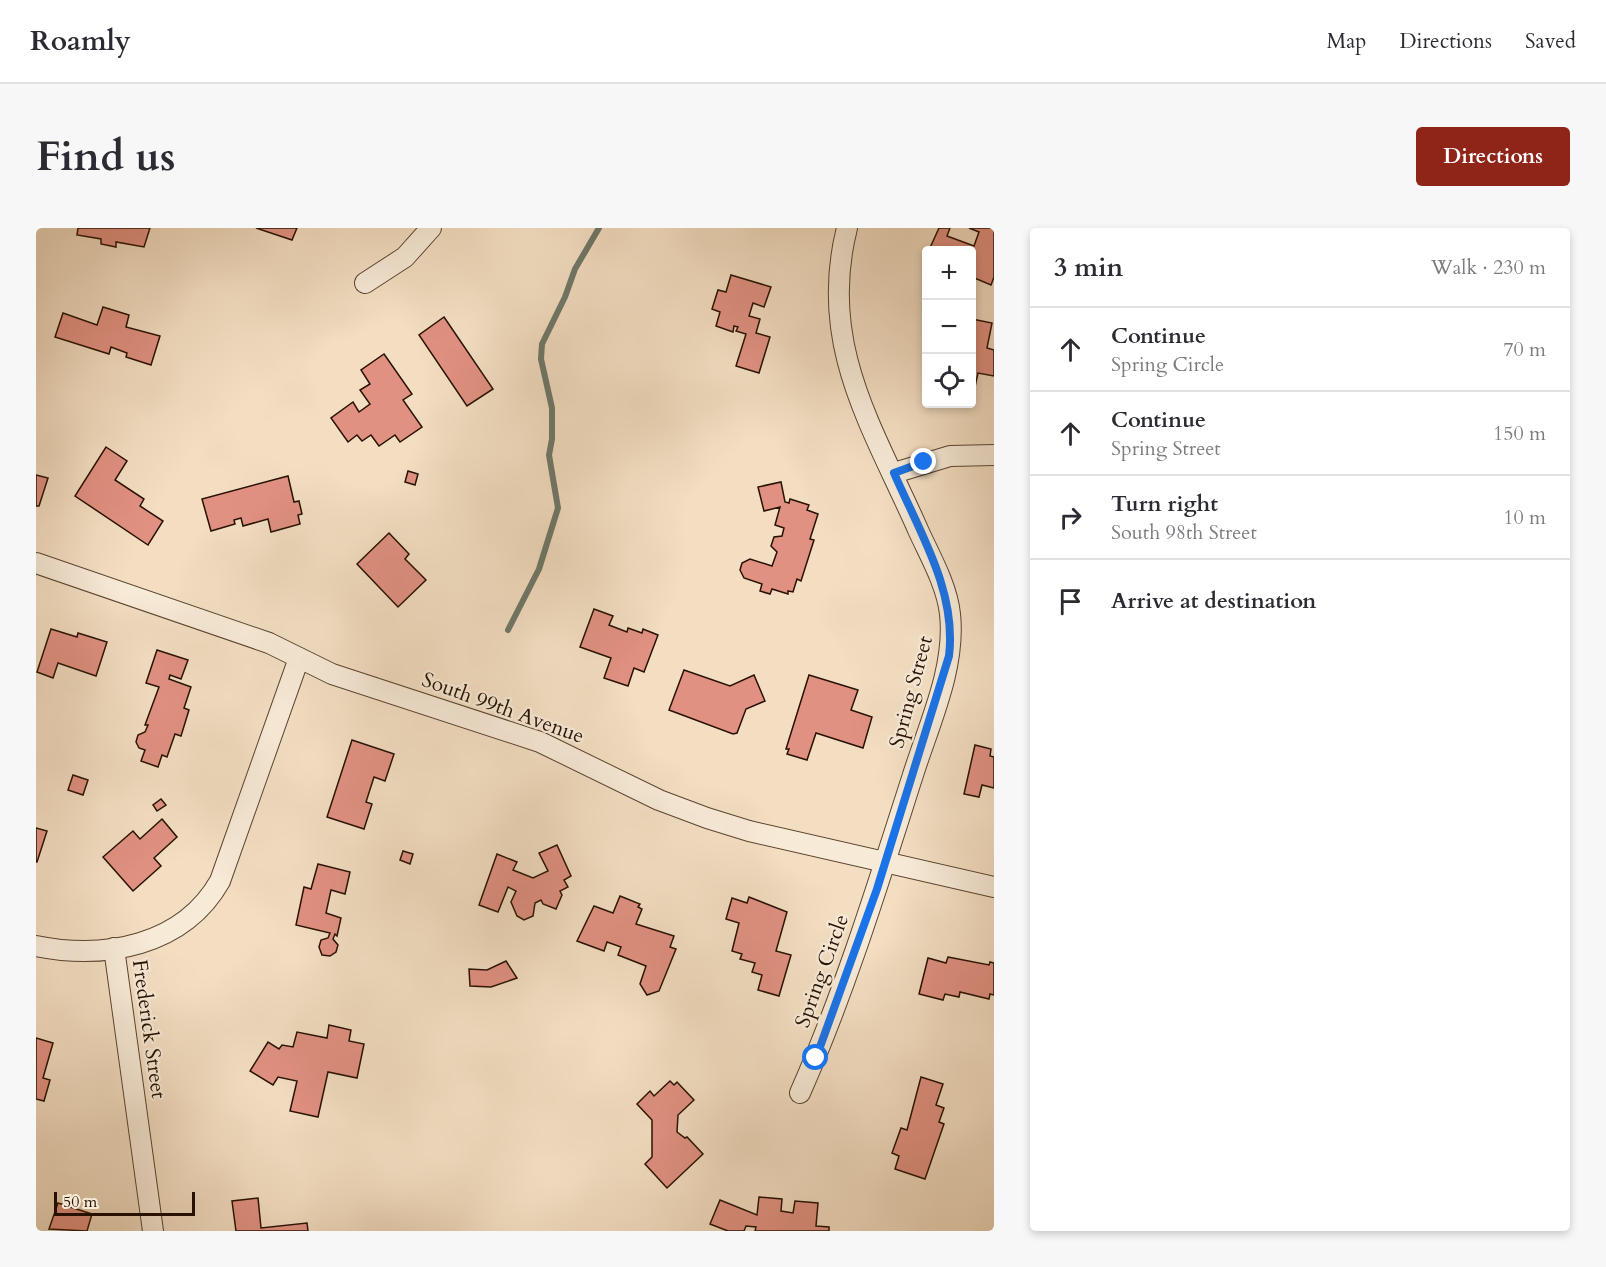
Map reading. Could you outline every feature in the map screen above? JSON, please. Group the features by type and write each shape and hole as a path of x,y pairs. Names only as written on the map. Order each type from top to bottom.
{"street":[{"path":"365,283 405,257 431,228"},
{"name":"Spring Street","path":"847,228 838,274 838,301 844,355 859,402 894,473 945,592 952,635 945,673 885,862"},
{"path":"894,473 950,456 994,455"},
{"name":"South 99th Avenue","path":"36,563 269,643 332,674 540,742 659,800 707,818 994,887"},
{"name":"Frederick Street","path":"153,1231 114,948 136,946 170,932 201,907 214,891 299,658"},
{"name":"Spring Circle","path":"800,1094 824,1035 885,862"},
{"path":"36,946 84,951 114,948"}],"building":[{"path":"78,228 150,228 144,247 116,242 116,247 101,244 101,239 77,235"},
{"path":"256,228 297,228 292,240"},
{"path":"939,228 950,228 947,236 974,246 931,246"},
{"path":"969,228 994,228 994,277 991,285 976,279 976,246 974,246 979,232"},
{"path":"731,275 771,287 764,307 753,303 749,316 760,319 756,333 770,337 759,373 736,366 746,334 736,331 738,327 734,326 733,332 716,326 720,312 712,309 718,290 726,292"},
{"path":"103,307 129,315 126,327 160,336 151,365 126,357 127,353 111,347 109,354 55,337 63,313 97,325"},
{"path":"444,317 493,389 467,406 419,335"},
{"path":"976,320 992,323 987,348 994,350 994,376 978,373 976,382"},
{"path":"384,354 412,394 403,400 422,427 400,442 395,435 379,446 371,435 362,441 357,435 348,442 331,418 353,402 359,412 370,404 360,390 370,384 361,370"},
{"path":"106,447 127,461 115,480 144,499 140,506 163,521 148,545 75,496"},
{"path":"408,471 418,474 415,485 405,482"},
{"path":"36,475 48,478 39,506 36,506"},
{"path":"288,476 294,502 299,501 302,514 298,515 300,524 271,532 268,519 243,526 241,518 234,520 235,524 211,531 202,499"},
{"path":"781,482 785,502 789,503 790,499 809,505 807,510 818,514 810,539 814,540 801,581 797,579 793,592 788,591 788,594 772,589 770,594 760,591 762,584 744,578 740,570 742,563 750,559 772,566 777,552 771,546 774,537 782,536 784,528 775,525 780,507 764,511 758,487"},
{"path":"389,533 409,554 405,559 426,580 398,607 357,564"},
{"path":"594,609 613,616 609,625 627,632 628,628 642,633 643,629 658,635 644,672 634,668 628,686 604,678 611,658 580,647"},
{"path":"51,629 77,637 78,633 107,642 96,676 58,663 53,678 37,672"},
{"path":"157,650 188,660 181,679 170,675 169,679 191,687 184,708 189,710 181,736 175,734 167,757 162,755 158,767 141,761 145,750 139,748 136,742 138,735 145,732 148,725 145,725 159,687 146,683"},
{"path":"684,670 730,686 754,675 765,701 746,709 737,733 733,734 669,710"},
{"path":"809,675 858,690 851,710 872,717 863,748 816,733 807,760 787,754 789,749 786,749"},
{"path":"352,740 394,754 385,781 374,777 366,802 372,804 364,829 327,817"},
{"path":"975,745 991,749 990,756 994,757 994,788 982,785 979,797 964,794"},
{"path":"73,775 88,780 83,795 68,790"},
{"path":"161,799 166,805 157,811 153,805"},
{"path":"162,819 177,837 154,858 161,866 133,891 103,857 133,831 140,839"},
{"path":"36,828 47,831 37,862 36,862"},
{"path":"557,845 571,876 564,880 568,887 560,891 562,895 556,909 543,904 541,900 535,903 533,916 524,920 517,916 511,902 516,891 508,887 498,912 479,905 497,854 517,862 513,870 533,878 548,871 539,853"},
{"path":"403,851 413,854 410,864 400,860"},
{"path":"318,864 350,872 345,894 331,890 326,913 341,918 337,936 335,934 333,939 338,945 336,952 330,956 322,955 319,947 321,940 328,938 330,933 296,925 304,887 311,889"},
{"path":"620,896 640,904 638,907 642,909 636,924 674,936 670,947 676,949 659,991 647,995 640,984 646,966 618,955 621,947 607,942 604,951 577,941 594,906 613,913"},
{"path":"749,897 787,912 776,951 791,955 779,996 758,990 762,975 752,972 755,963 740,959 742,954 732,951 739,923 726,919 732,898 747,903"},
{"path":"948,957 989,965 990,962 994,963 994,995 990,994 989,999 960,992 959,997 945,994 943,1000 919,994 928,958 946,963"},
{"path":"506,961 517,978 491,987 470,986 469,969 487,970"},
{"path":"329,1025 351,1030 349,1041 364,1044 357,1078 328,1072 318,1117 290,1111 297,1081 278,1077 273,1085 250,1071 268,1042 279,1049 282,1045 293,1047 297,1032 327,1038"},
{"path":"36,1038 53,1043 43,1078 50,1080 44,1101 36,1099"},
{"path":"921,1077 943,1084 936,1105 944,1108 939,1122 944,1124 925,1179 895,1169 899,1156 892,1153 901,1128 907,1130"},
{"path":"670,1081 674,1085 677,1082 694,1100 678,1115 677,1132 687,1137 703,1154 667,1188 645,1164 652,1157 652,1120 637,1104 650,1091 654,1096"},
{"path":"759,1197 782,1199 781,1211 793,1213 795,1201 818,1203 816,1226 829,1227 829,1231 755,1231 756,1227 746,1226 744,1231 728,1231 710,1224 720,1200 757,1215"},
{"path":"258,1198 261,1228 307,1223 308,1231 236,1231 232,1201"},
{"path":"58,1203 92,1214 87,1231 49,1229"}],"waterway":[{"path":"508,630 539,569 558,508 549,455 552,439 552,408 541,359 542,344 565,297 575,269 599,228"}],"route":[{"path":"816,1058 877,889 949,656 952,635 950,611 945,592 894,473 924,462"}]}
